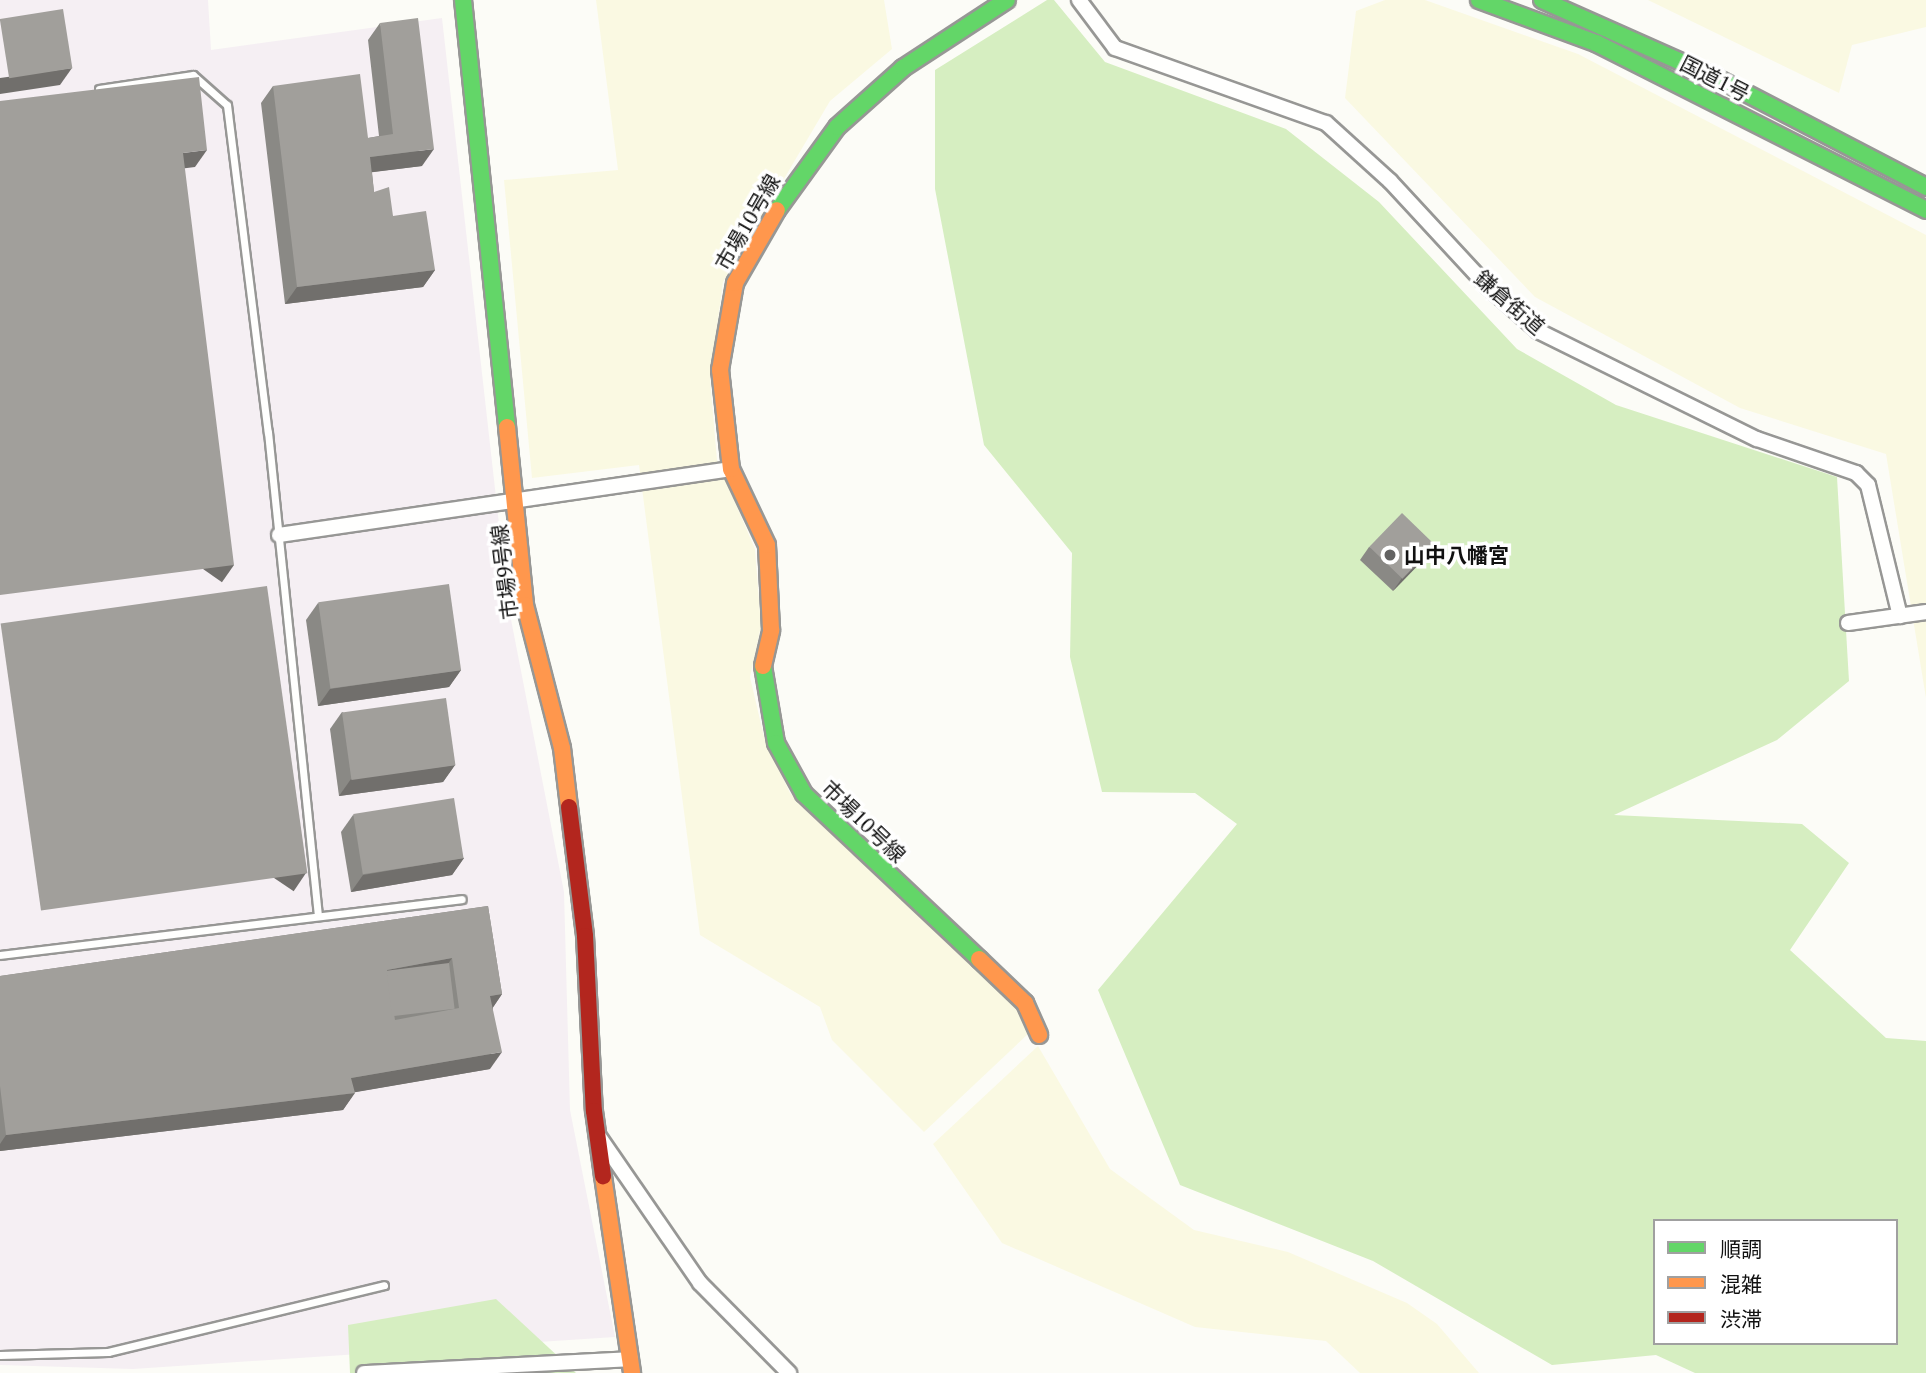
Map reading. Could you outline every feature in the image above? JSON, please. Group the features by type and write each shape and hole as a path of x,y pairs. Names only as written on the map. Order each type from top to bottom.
{"main road":[{"name":"市場9号線","path":"463,0 526,605 563,762 585,936 587,1016 599,1136 632,1366"},
{"name":"市場10号線","path":"1007,0 884,85 837,127 782,203 734,283 720,370 731,469 767,545 771,630 762,670 776,743 804,794 1025,1003 1039,1035"},
{"name":"国道1号","path":"1479,0 1608,49 1926,210"},
{"name":"国道1号","path":"1542,0 1705,72 1926,187"}],"street":[{"name":"鎌倉街道","path":"1079,0 1115,48 1326,123 1390,181 1488,287 1538,331 1757,439 1856,473 1868,485 1900,616"},
{"path":"279,535 731,469"},
{"path":"1849,623 1926,612"},
{"path":"599,1136 700,1283 789,1373"},
{"path":"364,1373 632,1366"}],"lane":[{"path":"83,91 193,75 227,105 279,535 318,914"},
{"path":"0,955 318,914 461,899"},
{"path":"0,1355 108,1352 384,1285"}],"shaded area":[{"path":"0,0 208,0 211,50 442,18 508,604 564,892 570,1110 615,1337 133,1369 0,1365"}],"green space":[{"path":"596,0 884,0 892,49 830,101 723,282 710,379 717,460 755,549 761,626 750,677 764,737 790,793 1015,1005 1028,1034 924,1132 832,1040 820,1007 700,935 639,465 532,478 504,180 618,170"},
{"path":"1047,0 1054,0 1105,62 1286,129 1379,202 1517,349 1616,405 1837,477 1849,681 1777,740 1614,815 1802,824 1849,863 1790,950 1886,1038 1926,1041 1926,1373 1695,1373 1656,1355 1552,1365 1373,1261 1180,1185 1098,990 1237,824 1195,793 1102,792 1070,657 1072,553 984,445 935,189 935,70"},
{"path":"1385,0 1425,0 1578,54 1926,235 1926,698 1886,454 1740,408 1535,297 1345,98 1356,11"},
{"path":"1648,0 1926,0 1926,27 1852,45 1839,93"},
{"path":"1038,1046 1110,1169 1194,1230 1288,1252 1407,1303 1437,1324 1479,1373 1360,1373 1326,1341 1195,1327 1002,1243 933,1144"},
{"path":"496,1299 576,1373 350,1373 348,1325"}],"building":[{"path":"63,9 72,68 9,78 0,19"},
{"path":"418,18 434,149 370,157 374,192 389,187 393,216 426,211 435,270 297,287 273,86 360,74 368,138 393,134 380,23"},
{"path":"199,77 207,150 183,153 234,565 0,595 0,101"},
{"path":"1402,513 1435,545 1402,579 1369,547"},
{"path":"449,584 461,670 330,689 318,602"},
{"path":"267,586 307,873 41,911 1,623"},
{"path":"446,698 455,765 351,780 342,713"},
{"path":"454,798 464,858 363,874 353,814"},
{"path":"488,906 502,994 490,996 502,1052 351,1078 355,1093 6,1135 0,1086 0,976","holes":["452,958 459,1008 395,1020 387,970"]},
{"path":"449,963 455,1009 392,1016 386,971"}],"traffic: fast":[{"path":"463,0 507,427"},
{"path":"777,210 837,127 903,68 1007,0"},
{"path":"1479,0 1596,43 1926,210"},
{"path":"1542,0 1717,78 1926,187"},
{"path":"763,666 776,743 804,794 979,959"}],"traffic: slow":[{"path":"763,666 771,630 767,545 731,469 720,370 735,283 777,210"},
{"path":"507,427 525,605 562,748 569,807"},
{"path":"979,959 1025,1003 1039,1035"},
{"path":"603,1176 632,1373"}],"traffic: jam":[{"path":"569,807 585,936 594,1111 603,1176"}],"place":[{"name":"山中八幡宮","path":"1390,555"}]}
